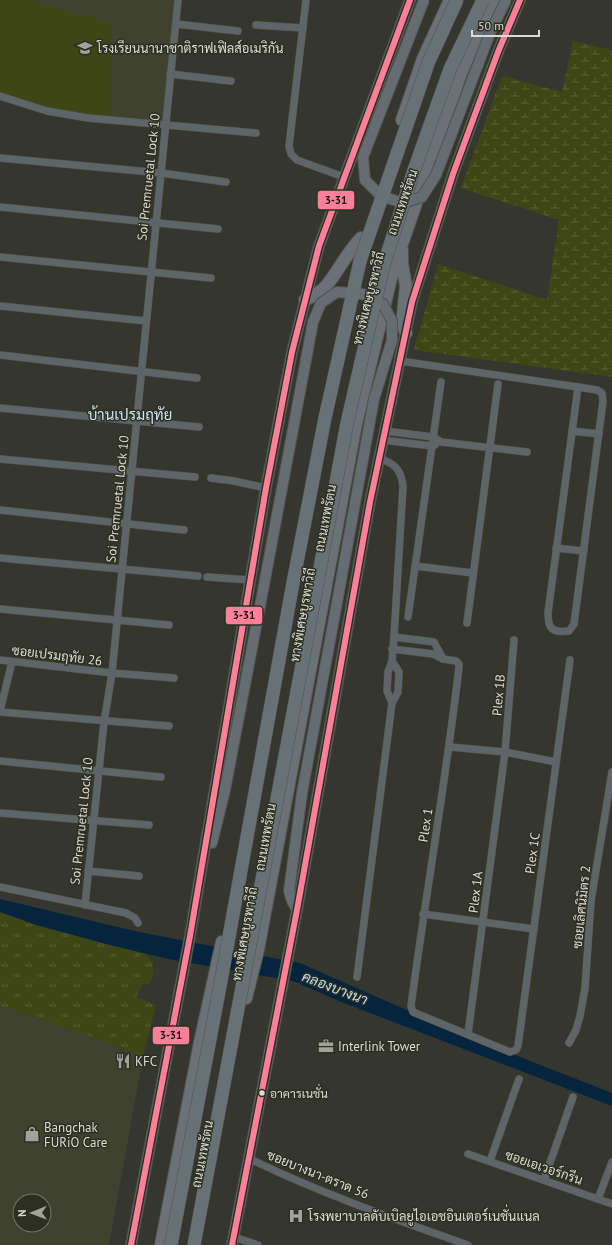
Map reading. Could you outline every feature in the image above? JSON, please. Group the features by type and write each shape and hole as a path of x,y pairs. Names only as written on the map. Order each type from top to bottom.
{"highway":[{"name":"ถนนเทพรัตน","path":"161,1245 198,1050 222,942 318,424 354,259 423,59 450,0"},
{"name":"ทางพิเศษบูรพาวิถี","path":"171,1245 325,418 360,261 429,61 457,0"},
{"name":"ทางพิเศษบูรพาวิถี","path":"185,1245 342,405 374,265 442,66 473,0"},
{"path":"194,1245 344,438 382,267 450,69 482,0"},
{"name":"ถนนเทพรัตน","path":"200,1245 248,988 258,950 356,424 393,270 401,245 461,73 494,0"},
{"path":"305,300 318,293 325,287 355,244 361,238"},
{"path":"401,245 402,264 406,286 402,324 406,333"}],"main road":[{"path":"131,1245 200,881 266,488 283,398 319,246 410,0"},
{"path":"424,0 363,157 365,180 381,196 403,203 422,197 436,175 490,33 506,0"},
{"path":"233,1241 297,910 370,502 412,302 453,174 498,52 520,0"},
{"path":"200,881 224,796 313,322 321,302 337,292 362,294 383,304 392,321 392,340 374,399 300,808 289,890 292,901 297,910"}],"street":[{"name":"Soi Premruetal Lock 10","path":"85,905 104,722 112,673 178,0"},
{"path":"306,0 289,146 291,154 297,160 344,177"},
{"path":"176,24 238,31"},
{"path":"256,25 303,28"},
{"path":"170,74 232,81"},
{"path":"0,96 47,111 88,118 256,133"},
{"path":"0,158 226,182"},
{"path":"0,207 218,229"},
{"path":"0,257 211,278"},
{"path":"0,306 146,321"},
{"path":"0,355 197,378"},
{"path":"400,361 578,387 597,390 602,393 603,401 574,624 569,631 560,632 553,630 548,623 548,613 578,387"},
{"path":"408,617 441,382"},
{"path":"467,623 498,384"},
{"path":"0,408 199,427"},
{"path":"572,431 599,434"},
{"path":"384,436 433,437 441,442 527,452"},
{"path":"384,436 432,446 441,442"},
{"path":"0,458 195,477"},
{"path":"379,458 390,462 397,468 402,476 403,486 394,637 392,661 388,672 387,690 392,703"},
{"path":"211,478 266,488"},
{"path":"0,510 184,530"},
{"path":"556,548 584,551"},
{"path":"0,558 198,576"},
{"path":"415,566 473,573"},
{"path":"207,577 251,580"},
{"path":"0,609 169,625"},
{"path":"394,637 434,642 443,659"},
{"name":"Plex 1B","path":"505,752 514,640"},
{"path":"392,649 432,654 443,659"},
{"name":"Plex 1","path":"443,659 456,661 459,664 459,667 450,747 423,914 411,1006 413,1012 468,1034"},
{"name":"ซอยเปรมฤทัย 26","path":"0,660 112,673 174,678"},
{"name":"Plex 1C","path":"468,1034 510,1052 516,1050 518,1046 570,660"},
{"path":"357,977 392,703 398,692 399,672 392,661"},
{"path":"12,662 0,711 104,722 169,726"},
{"path":"388,680 398,680"},
{"path":"450,747 505,752 556,762"},
{"name":"Plex 1A","path":"468,1034 505,752"},
{"path":"0,761 161,777"},
{"name":"ซอยเลิศนิมิตร 2","path":"569,1043 576,1030 585,988 591,901 612,772"},
{"path":"0,814 149,825"},
{"path":"88,871 139,876"},
{"path":"0,887 126,913 135,918 138,923"},
{"path":"423,914 534,929"},
{"path":"490,1161 519,1079"},
{"path":"544,1180 573,1097"},
{"name":"ซอยเอเวอร์กรีน","path":"468,1154 612,1204"},
{"name":"ซอยบางนา-ตราด 56","path":"250,1158 291,1178 414,1226 468,1245"},
{"path":"598,1199 612,1162"},
{"path":"233,1241 258,1245"}],"shaded area":[{"name":"โรงเรียนนานาชาติราฟเฟิลส์อเมริกัน","path":"0,0 174,0 163,124 107,117"},
{"path":"0,1006 107,1042 143,1057 109,1245 0,1245"}],"green space":[{"path":"0,0 30,0 111,23 111,117 70,115 0,94"},
{"path":"573,41 612,50 612,377 414,350 438,264 547,300 559,220 461,188 502,76 562,92"},
{"path":"0,912 110,945 145,953 153,963 153,976 149,984 143,984 136,997 156,1005 143,1057 107,1042 0,1006"}],"water":[{"name":"คลองบางนา","path":"0,899 139,932 300,963 461,1034 612,1093 612,1106 339,1001 293,981 168,959 36,925 0,912"}],"transit line":[{"name":"3-31","path":"131,1245 190,936 266,488 292,352 319,246 410,0"},
{"name":"3-31","path":"232,1245 297,910 370,502 412,302 453,174 498,52 520,0"}],"place":[{"name":"โรงเรียนนานาชาติราฟเฟิลส์อเมริกัน","path":"85,48"},
{"name":"Interlink Tower","path":"326,1046"},
{"name":"KFC","path":"123,1061"},
{"name":"อาคารเนชั่น","path":"262,1093"},
{"name":"Bangchak FURiO Care","path":"32,1134"},
{"name":"โรงพยาบาลดับเบิลยูไอเอชอินเตอร์เนชั่นแนล","path":"296,1216"}],"district":[{"name":"บ้านเปรมฤทัย","path":"130,415"}]}
